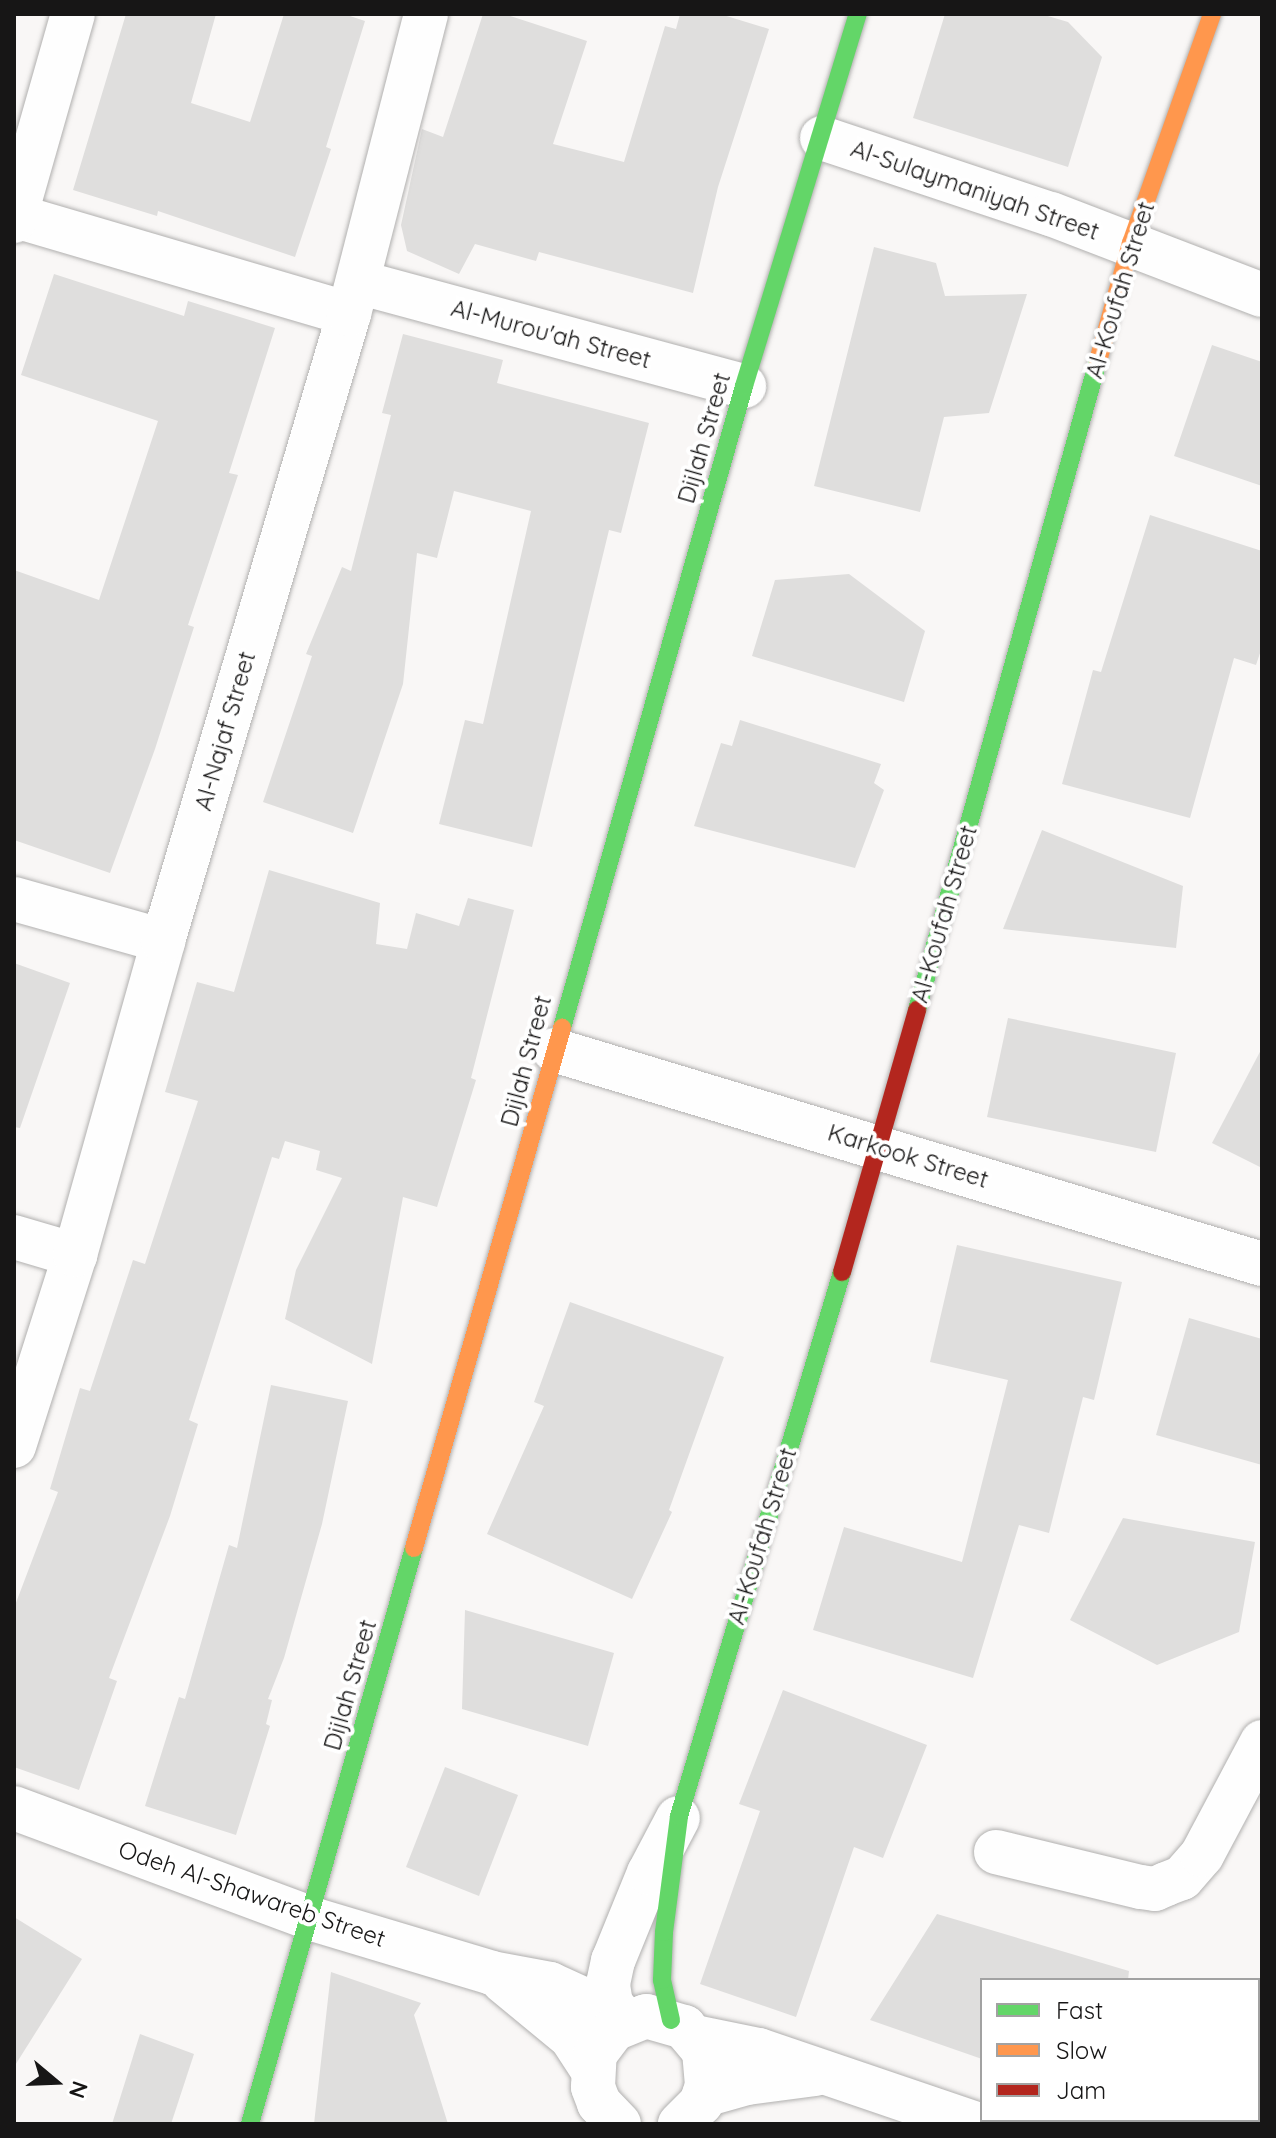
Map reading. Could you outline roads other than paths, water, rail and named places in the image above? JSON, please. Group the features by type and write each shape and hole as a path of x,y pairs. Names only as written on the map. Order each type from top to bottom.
{"street":[{"path":"15,218 73,14"},
{"name":"Al-Najaf Street","path":"14,1446 75,1255 163,941 353,298 426,14"},
{"name":"Dijlah Street","path":"250,2124 744,386 858,14"},
{"name":"Al-Koufah Street","path":"683,2028 662,1980 663,1944 679,1816 879,1147 1131,243 1212,14"},
{"name":"Al-Sulaymaniyah Street","path":"822,138 1131,243 1262,295"},
{"name":"Al-Murou'ah Street","path":"15,218 744,386"},
{"path":"14,899 163,941"},
{"name":"Karkook Street","path":"554,1050 1262,1264"},
{"path":"14,1237 75,1255"},
{"path":"996,1852 1155,1889 1174,1881 1202,1855 1262,1742"},
{"name":"Odeh Al-Shawareb Street","path":"14,1808 309,1918 492,1973 550,1984 576,1994 623,2023"},
{"name":"Al-Koufah Street","path":"623,2023 611,2004 608,1984 613,1961 649,1873 679,1816"},
{"name":"Odeh Al-Shawareb Street","path":"492,1973 546,2013 571,2037 592,2069 593,2087 599,2103 619,2124"},
{"path":"592,2069 603,2040 623,2023 646,2016 759,2050 976,2124"},
{"path":"683,2028 708,2068 696,2111"},
{"path":"696,2111 747,2083 825,2073"}]}
